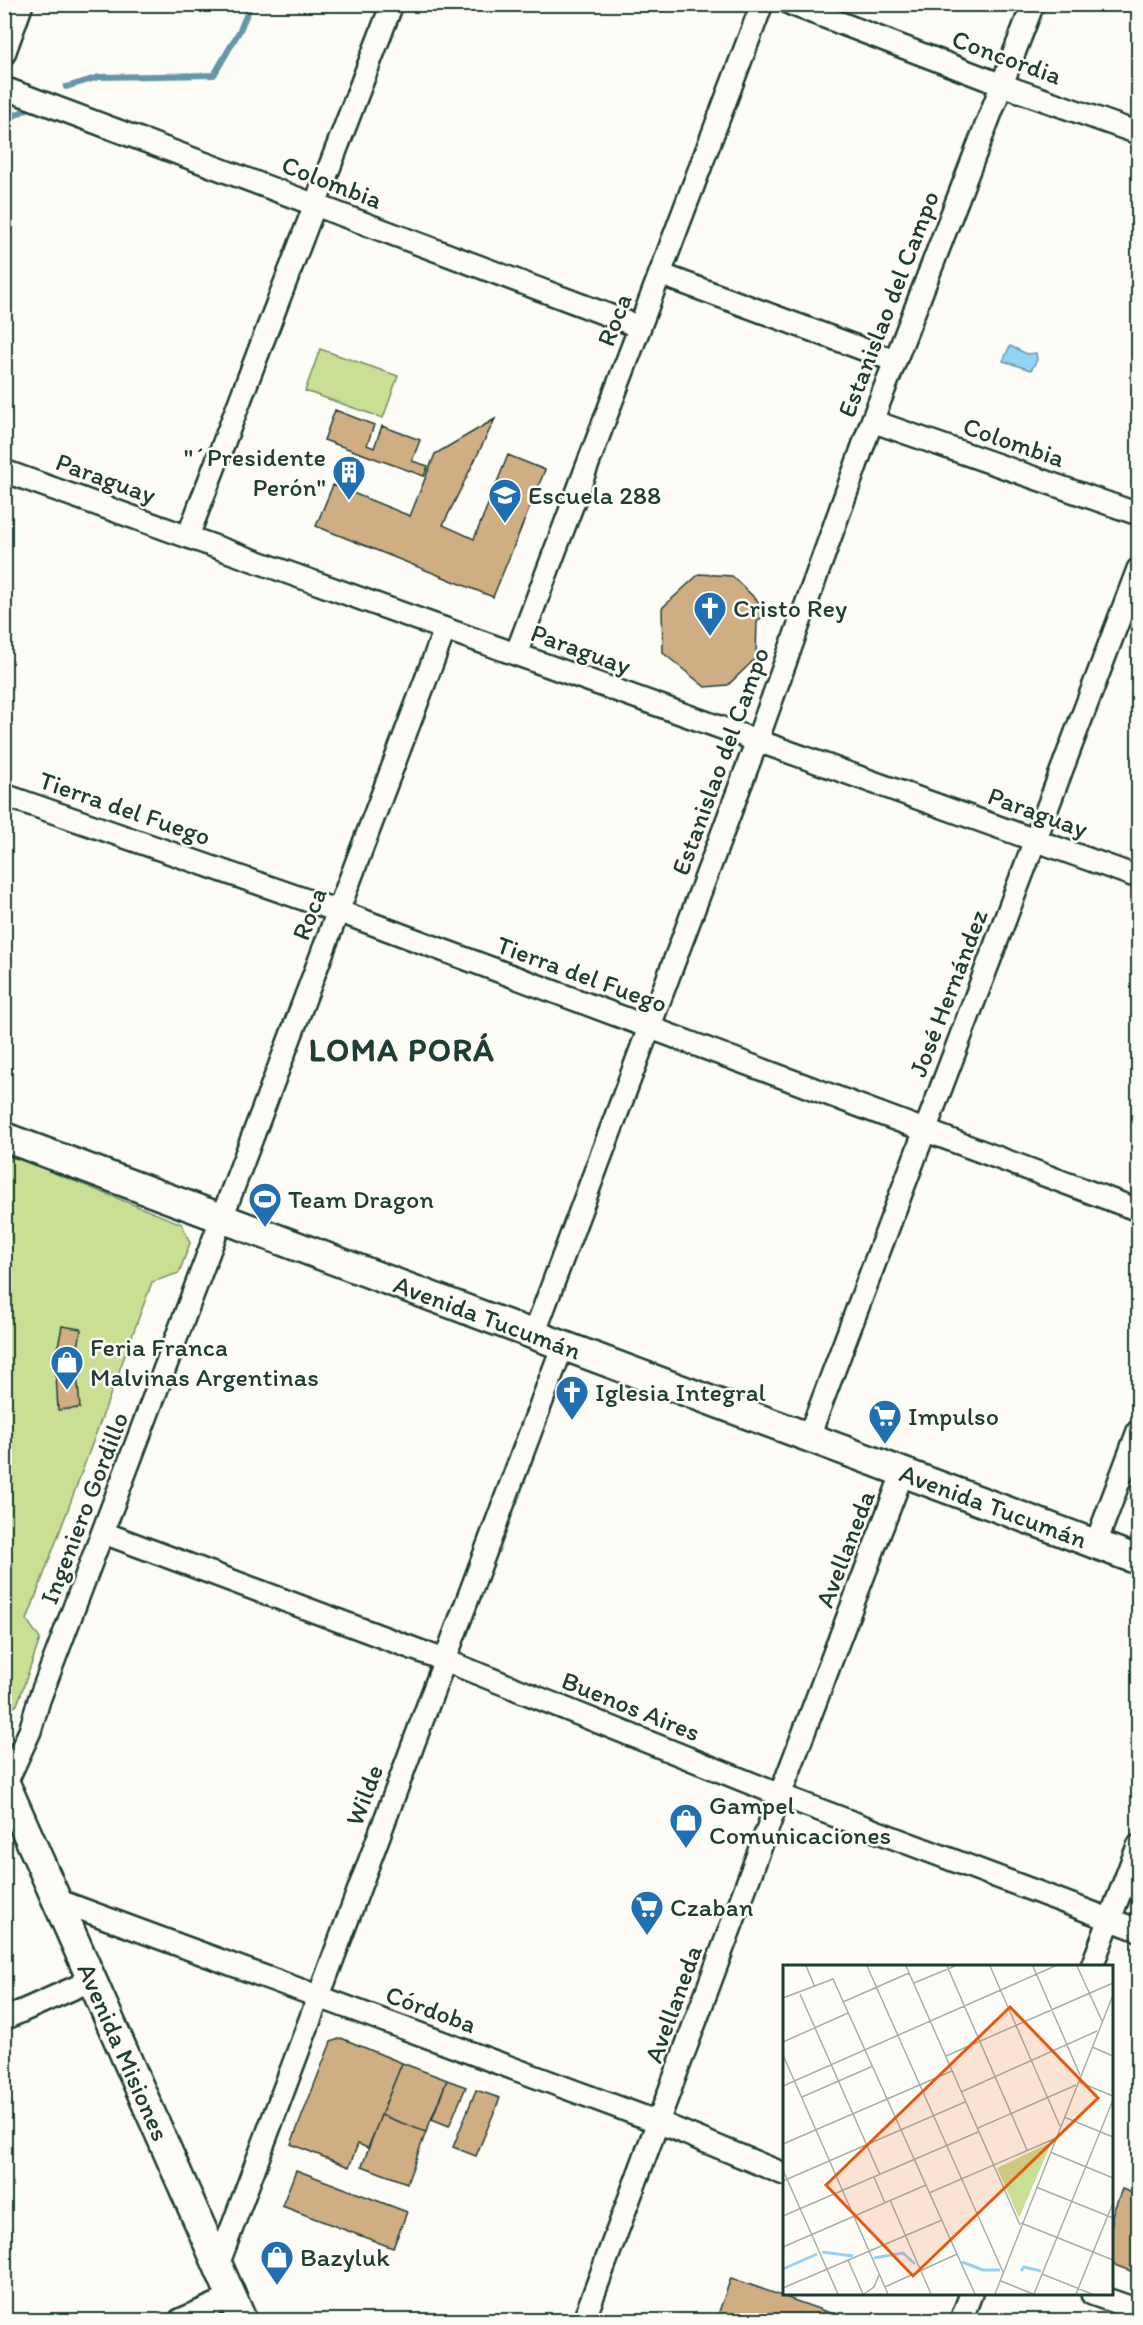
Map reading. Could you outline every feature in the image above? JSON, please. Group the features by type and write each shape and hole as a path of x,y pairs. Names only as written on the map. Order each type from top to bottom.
{"main road":[{"name":"Avenida Tucumán","path":"4,1137 1138,1560"},
{"name":"Avenida Misiones","path":"5,1782 237,2309"}],"street":[{"path":"4,54 22,4"},
{"path":"188,536 392,4"},
{"name":"Roca","path":"516,654 762,4"},
{"name":"Concordia","path":"790,4 1002,85 1138,133"},
{"name":"Estanislao del Campo","path":"534,1334 757,741 872,421 1034,4"},
{"name":"Colombia","path":"4,88 640,327"},
{"path":"660,274 896,361"},
{"name":"Colombia","path":"872,421 1138,514"},
{"name":"Paraguay","path":"4,471 1138,877"},
{"name":"José Hernández","path":"809,1436 1138,569"},
{"name":"Roca","path":"223,1218 445,629"},
{"name":"Tierra del Fuego","path":"4,795 338,912 1138,1210"},
{"name":"Ingeniero Gordillo","path":"5,1782 30,1731 39,1701 223,1218"},
{"name":"Wilde","path":"218,2265 563,1345"},
{"path":"1096,1544 1138,1431"},
{"name":"Avellaneda","path":"584,2320 903,1472"},
{"name":"Buenos Aires","path":"104,1533 444,1660 780,1795 1138,1930"},
{"path":"1092,1965 1138,1846"},
{"name":"Córdoba","path":"57,1900 658,2122 783,2174"},
{"path":"4,2019 92,1980"},
{"path":"961,2320 971,2295"},
{"path":"1095,2295 1138,2310"},
{"path":"180,2320 237,2309"}],"green space":[{"path":"320,349 398,376 383,418 305,391"},
{"path":"4,1153 182,1224 190,1243 179,1273 152,1282 27,1620 40,1639 17,1705 5,1712"}],"water":[{"path":"1010,346 1027,354 1036,353 1037,360 1031,370 1003,361"}],"building":[{"path":"335,410 374,425 367,445 374,448 382,426 420,440 412,461 428,466 424,476 324,440"},
{"name":"\"´Presidente Perón\"","path":"495,419 443,525 474,539 508,455 545,470 493,597 316,526 333,485 410,516 435,454"},
{"name":"Cristo Rey","path":"699,574 732,576 768,611 757,622 756,658 728,685 705,687 663,653 662,608"},
{"path":"62,1326 81,1329 77,1355 57,1352"},
{"path":"77,1373 80,1408 58,1410 56,1374"},
{"path":"341,2038 402,2063 368,2148 358,2144 349,2167 291,2144 331,2042"},
{"path":"402,2063 447,2080 426,2132 381,2115"},
{"path":"447,2080 466,2087 449,2126 432,2119"},
{"path":"476,2090 500,2098 476,2156 453,2147"},
{"path":"381,2115 426,2132 407,2183 362,2166"},
{"path":"296,2170 407,2212 393,2248 282,2206"},
{"path":"1122,2189 1138,2195 1138,2274 1113,2264 1113,2212"},
{"path":"731,2278 850,2320 716,2320"}],"waterway":[{"path":"66,87 99,77 214,75 240,30 251,4"},
{"path":"4,121 27,109"}],"place":[{"name":"\"´Presidente Perón\"","path":"349,501"},
{"name":"Escuela 288","path":"505,524"},
{"name":"Cristo Rey","path":"710,637"},
{"name":"Team Dragon","path":"265,1228"},
{"name":"Feria Franca Malvinas Argentinas","path":"67,1391"},
{"name":"Iglesia Integral","path":"572,1421"},
{"name":"Impulso","path":"885,1445"},
{"name":"Gampel Comunicaciones","path":"686,1849"},
{"name":"Czaban","path":"647,1936"},
{"name":"Bazyluk","path":"277,2286"}],"district":[{"name":"LOMA PORÁ","path":"402,1050"}]}
